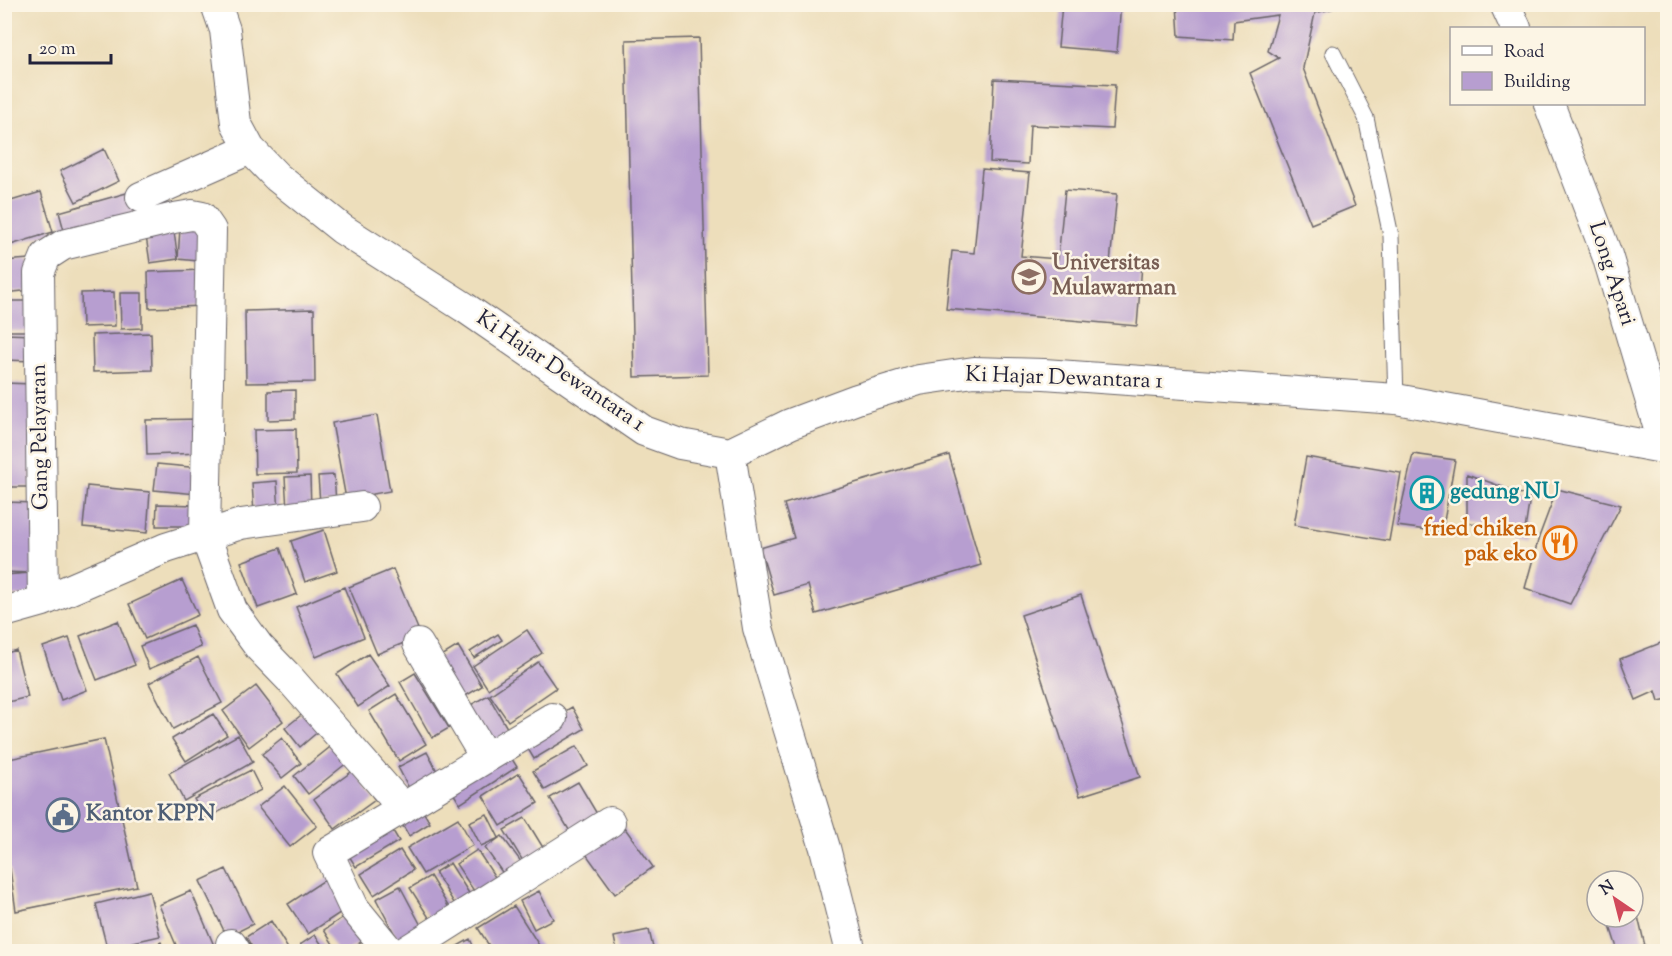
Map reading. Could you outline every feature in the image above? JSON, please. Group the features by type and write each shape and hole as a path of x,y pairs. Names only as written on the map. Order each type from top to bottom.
{"street":[{"path":"1505,4 1516,27"},
{"name":"Ki Hajar Dewantara 1","path":"222,13 236,123 250,149 277,177 342,229 464,307 644,431 680,444 730,453 790,424 857,399 918,380 974,372 1044,374 1396,399 1666,449"},
{"name":"Long Apari","path":"1549,105 1608,255 1666,449"},
{"path":"141,197 250,149"},
{"name":"Gang Pelayaran","path":"43,601 39,273 46,256 63,245 192,215 202,217 211,230 206,535"},
{"path":"730,453 758,628 825,848 851,951"},
{"path":"4,612 43,601 166,548 241,524 362,507"},
{"path":"206,535 232,610 259,647 403,808"},
{"path":"418,644 485,757"},
{"path":"390,951 354,908 328,853 552,718"},
{"path":"405,951 610,822"}],"lane":[{"path":"1333,53 1366,118 1391,236 1396,399"}],"building":[{"path":"1062,4 1121,4 1117,52 1058,47"},
{"path":"1177,4 1350,4 1315,13 1303,68 1355,206 1311,224 1250,73 1279,58 1268,51 1278,15 1234,21 1233,40 1179,36"},
{"path":"699,38 708,375 634,377 626,40"},
{"path":"994,79 1115,85 1112,129 1030,125 1028,164 990,162"},
{"path":"104,149 119,181 76,202 60,171"},
{"path":"982,169 1030,173 1021,256 1058,259 1065,190 1117,194 1110,263 1142,265 1137,326 946,309 952,251 974,253"},
{"path":"41,192 53,232 4,247 4,203"},
{"path":"130,192 137,218 66,238 59,212"},
{"path":"180,228 201,229 198,261 178,259"},
{"path":"174,232 178,259 150,263 146,236"},
{"path":"29,259 32,290 4,293 4,261"},
{"path":"203,270 205,306 149,308 148,272"},
{"path":"114,292 115,326 82,327 81,293"},
{"path":"120,293 142,293 142,328 121,329"},
{"path":"4,301 34,301 34,331 4,331"},
{"path":"314,309 315,382 246,383 245,311"},
{"path":"151,333 152,370 93,372 92,335"},
{"path":"4,334 36,335 34,361 4,360"},
{"path":"4,383 33,384 31,487 4,487"},
{"path":"295,390 295,419 268,420 268,391"},
{"path":"377,415 390,491 346,499 332,423"},
{"path":"201,419 202,453 147,455 146,420"},
{"path":"296,429 297,473 255,474 254,430"},
{"name":"gedung NU","path":"1413,454 1455,460 1442,532 1397,526"},
{"path":"949,455 981,565 816,614 808,585 774,595 760,548 794,538 784,504"},
{"path":"1306,457 1401,473 1389,541 1294,525"},
{"path":"157,464 200,468 197,494 154,490"},
{"path":"1467,474 1530,497 1524,536 1467,522"},
{"path":"334,475 336,502 320,503 318,476"},
{"path":"310,476 311,508 287,510 285,477"},
{"path":"277,481 279,513 254,514 252,483"},
{"path":"87,486 150,492 147,533 83,527"},
{"path":"1557,489 1621,505 1570,604 1525,588 1539,537"},
{"path":"4,502 36,503 36,595 4,597 4,575 31,573 4,572"},
{"path":"157,504 197,505 197,526 156,526"},
{"path":"324,530 337,571 305,582 291,541"},
{"path":"280,548 297,594 258,608 241,562"},
{"path":"393,569 421,636 377,654 349,587"},
{"path":"182,580 198,615 145,639 129,604"},
{"path":"344,587 364,637 316,657 296,607"},
{"path":"1081,595 1140,777 1080,796 1021,615"},
{"path":"118,621 135,665 97,680 80,636"},
{"path":"192,625 201,647 149,669 140,646"},
{"path":"527,630 542,653 488,689 473,666"},
{"path":"498,634 502,640 474,658 470,652"},
{"path":"69,638 87,690 61,700 43,647"},
{"path":"1668,640 1668,699 1659,701 1656,691 1636,700 1620,659"},
{"path":"458,646 482,686 459,700 435,660"},
{"path":"16,650 28,697 4,703 4,654"},
{"path":"368,654 390,686 358,707 337,674"},
{"path":"198,657 222,703 173,729 149,683"},
{"path":"538,662 556,688 508,721 490,695"},
{"path":"415,673 449,728 432,738 400,682"},
{"path":"256,686 283,721 249,747 223,711"},
{"path":"396,694 426,744 399,761 369,711"},
{"path":"488,695 510,733 484,748 462,710"},
{"path":"572,707 584,729 534,759 521,737"},
{"path":"305,712 320,730 300,747 285,728"},
{"path":"213,714 227,735 186,761 172,739"},
{"path":"238,735 253,762 184,801 169,773"},
{"path":"282,738 301,763 282,778 262,754"},
{"name":"Kantor KPPN","path":"104,739 137,886 16,911 10,869 4,870 4,760"},
{"path":"334,744 348,762 308,794 294,776"},
{"path":"577,746 588,766 545,790 533,771"},
{"path":"507,751 517,767 460,804 450,788"},
{"path":"427,752 440,777 411,792 398,767"},
{"path":"251,770 261,790 205,819 194,799"},
{"path":"354,770 375,800 335,829 314,799"},
{"path":"519,773 538,803 501,826 483,796"},
{"path":"578,782 600,819 572,835 550,798"},
{"path":"285,786 317,826 290,847 258,807"},
{"path":"420,806 430,823 409,836 399,819"},
{"path":"487,814 499,838 481,846 469,822"},
{"path":"458,818 473,845 423,874 407,848"},
{"path":"525,818 550,859 529,871 504,830"},
{"path":"389,824 399,841 356,867 346,851"},
{"path":"624,827 653,867 615,894 586,854"},
{"path":"502,836 522,863 504,875 485,848"},
{"path":"400,850 413,870 374,895 361,874"},
{"path":"477,850 501,886 480,900 456,864"},
{"path":"450,863 477,906 462,916 435,872"},
{"path":"226,869 253,924 227,937 200,881"},
{"path":"430,876 454,916 435,927 410,888"},
{"path":"329,877 349,907 308,934 288,904"},
{"path":"400,886 425,933 401,946 376,899"},
{"path":"149,891 160,936 107,948 96,904"},
{"path":"191,891 215,948 207,952 179,952 159,905"},
{"path":"539,891 553,919 534,929 520,901"},
{"path":"514,906 542,950 539,952 493,952 478,928"},
{"path":"348,914 365,939 346,952 338,952 324,930"},
{"path":"271,921 290,952 255,952 246,937"},
{"path":"1611,929 1641,929 1645,946 1618,951"},
{"path":"649,930 654,952 617,952 614,937"},
{"path":"315,935 327,952 305,952 300,945"},
{"path":"470,939 476,952 447,952"},
{"path":"161,942 165,952 141,952"}],"place":[{"name":"Universitas Mulawarman","path":"1029,277"},
{"name":"gedung NU","path":"1427,493"},
{"name":"fried chiken pak eko","path":"1560,543"},
{"name":"Kantor KPPN","path":"63,815"}]}
